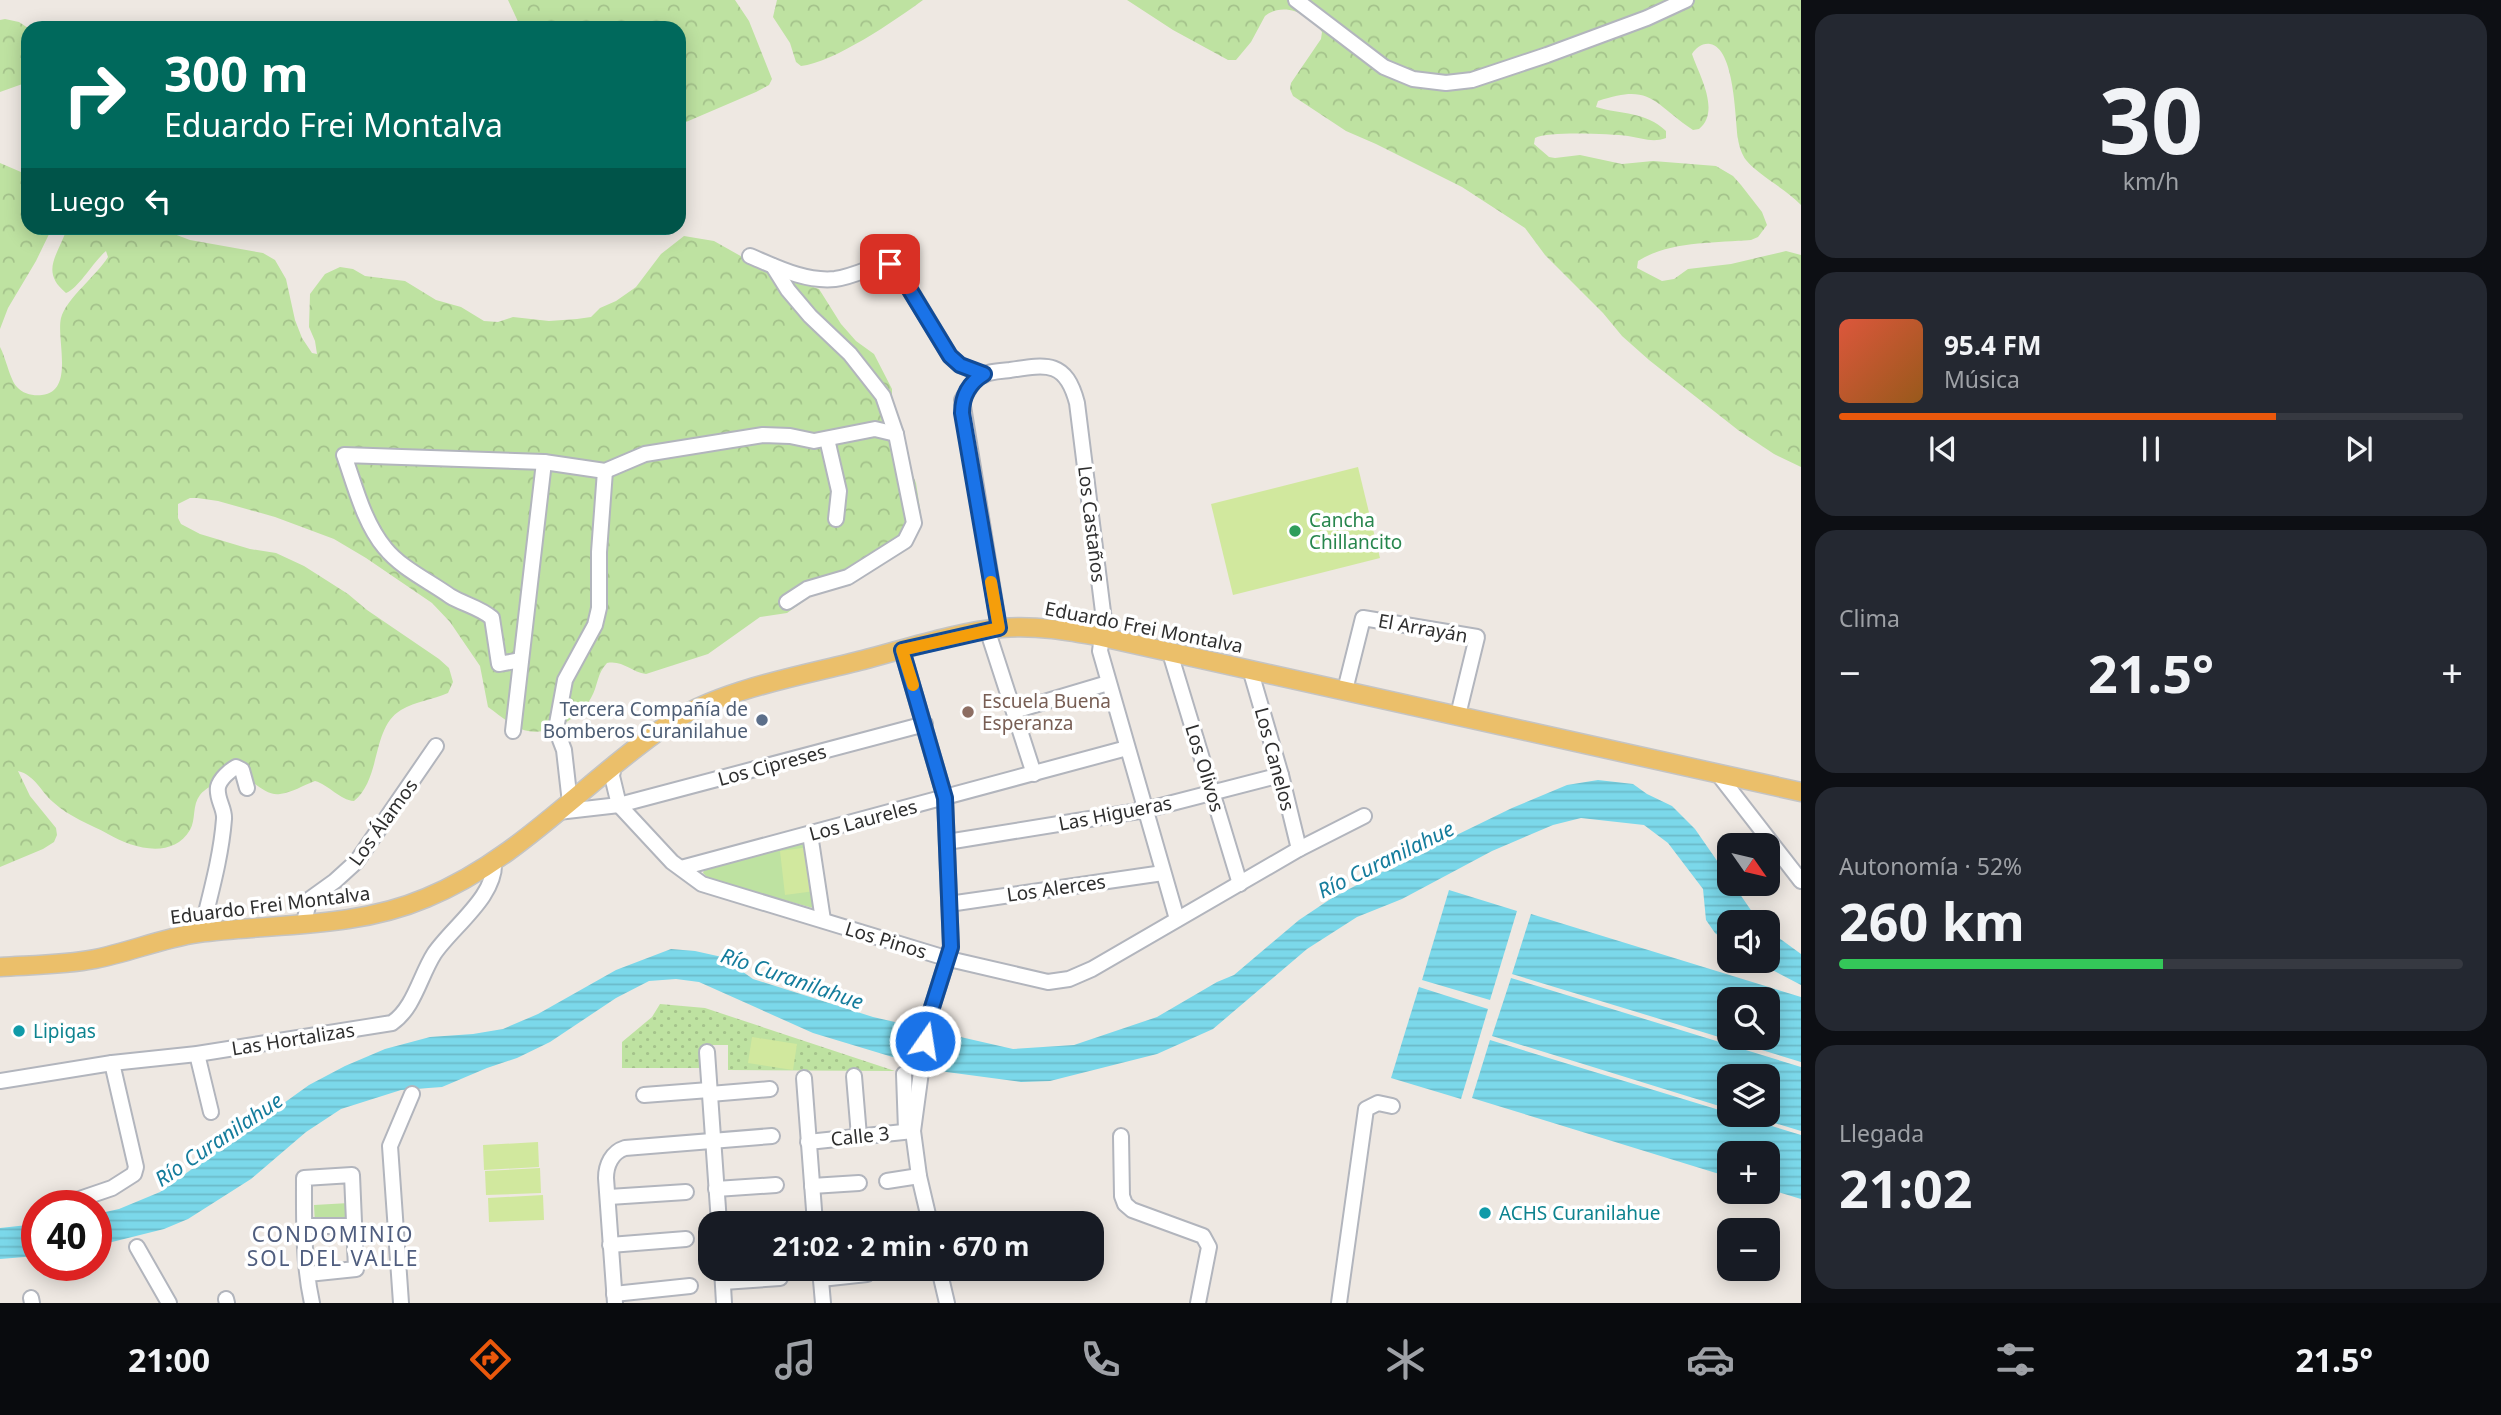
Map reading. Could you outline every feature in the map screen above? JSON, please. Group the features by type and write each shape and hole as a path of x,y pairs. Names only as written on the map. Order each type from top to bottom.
{"main road":[{"name":"Eduardo Frei Montalva","path":"0,967 87,960 166,939 201,933 351,920 396,909 442,891 494,861 668,724 710,702 902,650 993,629 1044,628 1102,637 1801,792"}],"street":[{"path":"1296,0 1384,67 1413,79 1446,83 1472,80 1548,55 1647,18 1686,0"},
{"path":"750,256 798,275 834,279 882,264 896,267 950,356 960,365 981,376 962,400 962,413 993,629 1014,711 1034,774"},
{"path":"774,266 810,316 850,354 883,396 896,434 914,523 905,541 848,578 807,589 787,602"},
{"name":"Los Castaños","path":"981,376 1041,366 1054,367 1068,377 1073,388 1077,402 1102,606 1100,651 1177,919"},
{"path":"521,660 499,664 492,618 461,603 399,561 385,548 369,522 344,455 544,462 606,471 645,454 763,435 790,436 814,441 875,429 896,434"},
{"path":"827,439 839,491 836,519"},
{"path":"513,731 544,462"},
{"path":"606,471 599,552 599,608 595,625 565,680 556,729 564,750 564,808 619,805 612,776 614,766"},
{"name":"El Arrayán","path":"1345,690 1363,618 1477,637 1458,715"},
{"path":"902,650 945,798 951,947 928,1020 910,1131"},
{"name":"Los Olivos","path":"1170,653 1240,884"},
{"name":"Los Canelos","path":"1250,669 1299,849"},
{"path":"1014,711 1108,683"},
{"name":"Los Cipreses","path":"619,805 925,724"},
{"name":"Los Álamos","path":"303,925 310,898 357,861 436,746"},
{"name":"Los Laureles","path":"681,868 1127,748"},
{"path":"201,933 221,856 225,814 219,805 218,786 229,771 236,767 242,770 247,788"},
{"path":"1718,774 1801,881"},
{"name":"Las Higueras","path":"947,842 1144,810 1281,775"},
{"name":"Los Pinos","path":"619,805 681,868 702,884 949,958 1048,982 1069,979 1092,969 1299,849 1364,816"},
{"path":"810,834 823,920"},
{"name":"Las Hortalizas","path":"0,1082 112,1063 197,1054 392,1023 405,1011 441,944 480,902 491,881 494,861"},
{"name":"Los Alerces","path":"949,904 1163,873"},
{"path":"707,1052 718,1211"},
{"path":"197,1054 211,1112"},
{"path":"106,1190 134,1174 136,1167 112,1063"},
{"path":"904,1074 910,1131 924,1211"},
{"path":"854,1076 859,1136"},
{"path":"804,1078 814,1211"},
{"path":"645,1095 770,1089"},
{"path":"401,1303 390,1146 412,1094"},
{"path":"1339,1303 1366,1109 1378,1103 1392,1106"},
{"name":"Calle 3","path":"808,1142 910,1131"},
{"path":"690,1286 614,1298 606,1178 608,1164 617,1152 625,1147 772,1136"},
{"path":"1121,1136 1122,1196 1125,1205 1203,1236 1208,1242 1198,1303"},
{"path":"308,1274 356,1269 352,1175 304,1178 304,1226 308,1274 313,1303"},
{"path":"887,1181 919,1176"},
{"path":"812,1186 859,1183"},
{"path":"716,1189 776,1185"},
{"path":"609,1197 686,1192"},
{"path":"304,1226 354,1226"},
{"path":"610,1245 687,1239"},
{"path":"137,1247 169,1303"},
{"path":"722,1281 724,1303"},
{"path":"821,1281 823,1303"},
{"path":"941,1281 947,1303"}],"green space":[{"path":"508,0 735,0 749,21 772,79 769,85 756,92 686,122 686,21 518,21"},
{"path":"777,0 923,0 847,49 801,66 796,62 790,43 773,17"},
{"path":"1127,0 1801,0 1801,205 1743,156 1738,139 1729,71 1718,48 1710,44 1700,46 1692,54 1708,103 1708,113 1699,129 1693,130 1650,98 1629,94 1598,101 1596,107 1650,120 1666,131 1666,138 1652,140 1619,135 1566,134 1535,138 1534,144 1549,157 1555,158 1580,155 1622,164 1653,161 1716,166 1733,176 1762,212 1767,225 1758,237 1751,240 1678,246 1650,254 1638,261 1637,268 1662,281 1674,279 1688,269 1731,264 1786,251 1801,255 1801,467 1774,454 1738,430 1649,360 1622,336 1545,255 1525,228 1462,187 1346,131 1293,96 1291,83 1321,39 1322,32 1304,15 1280,10 1265,16 1251,42 1236,60 1228,60 1173,30"},
{"path":"0,20 21,23 21,84 0,92"},
{"path":"0,163 21,172 21,235 49,235 8,308 0,329"},
{"path":"64,235 177,235 190,240 263,253 275,260 286,279 302,338 312,353 317,354 309,327 310,294 325,274 340,267 353,269 365,276 405,281 436,300 461,307 484,321 498,322 513,317 549,321 591,317 600,308 636,287 661,254 684,236 714,241 769,272 819,289 841,324 856,341 874,354 892,389 892,409 903,452 916,483 921,515 918,528 843,584 811,596 787,613 760,617 708,654 646,674 618,663 607,663 601,671 591,698 579,713 551,729 531,731 512,724 488,707 480,666 450,622 432,603 334,539 275,517 218,501 190,498 178,504 181,524 200,534 250,549 276,553 304,566 439,659 449,668 453,682 448,693 407,707 392,718 380,741 369,780 354,801 315,781 289,792 273,794 243,777 232,776 202,792 196,803 190,830 173,845 162,848 128,844 80,820 59,807 33,780 18,771 30,796 56,828 57,835 54,842 43,849 0,867 0,347 17,387 32,395 52,391 61,374 61,318 69,303 108,257 106,251 76,286 66,293 58,285 52,270"},
{"name":"Cancha Chillancito","path":"1358,467 1380,558 1233,595 1211,504"},
{"path":"806,840 816,898 813,908 710,880 703,873 705,867"},
{"path":"809,847 815,891 785,895 780,851"},
{"path":"660,1004 705,1008 895,1071 728,1070 728,1045 702,1045 701,1068 622,1068 622,1042 652,1017"},
{"path":"752,1037 797,1044 793,1070 748,1063"},
{"path":"538,1142 539,1167 484,1170 483,1145"},
{"path":"540,1168 541,1193 486,1195 485,1171"},
{"path":"543,1195 544,1220 489,1222 488,1198"},
{"path":"349,1203 350,1223 315,1225 314,1205"}],"water":[{"path":"1598,780 1633,784 1672,806 1695,829 1717,861 1717,896 1741,896 1751,910 1717,910 1717,935 1706,920 1703,889 1668,843 1644,825 1581,818 1553,825 1492,851 1402,899 1357,917 1307,949 1213,1029 1157,1054 1050,1081 1021,1082 939,1071 813,1033 699,982 676,979 649,981 616,998 550,1042 517,1058 442,1087 401,1090 341,1109 306,1132 251,1179 188,1219 164,1229 112,1242 112,1211 160,1192 309,1085 345,1066 385,1049 430,1037 503,1029 538,1014 616,970 671,949 722,957 753,979 873,1017 1013,1049 1074,1045 1157,1017 1234,975 1299,920 1332,898 1512,808 1567,785"},
{"path":"1449,890 1517,911 1490,1000 1422,980"},
{"path":"1531,914 1768,987 1717,987 1717,1036 1512,974"},
{"path":"1780,939 1801,954 1801,985 1778,973"},
{"path":"1511,978 1717,1041 1717,1050 1746,1050 1801,1067 1801,1131 1780,1125 1780,1064 1717,1064 1717,1105 1492,1036"},
{"path":"1419,987 1488,1009 1461,1099 1391,1078"},
{"path":"1780,991 1801,997 1801,1062 1762,1050 1780,1050"},
{"path":"1490,1040 1717,1109 1717,1127 1775,1127 1801,1135 1801,1199 1780,1193 1780,1141 1717,1141 1717,1173 1472,1098"},
{"path":"21,1226 21,1257 0,1259 0,1228"}],"slow traffic":[{"path":"913,685 902,650 999,628 991,582"}],"place":[{"name":"Cancha Chillancito","path":"1295,531"},
{"name":"Escuela Buena Esperanza","path":"968,712"},
{"name":"Tercera Compañía de Bomberos Curanilahue","path":"762,720"},
{"name":"Lipigas","path":"19,1031"},
{"name":"ACHS Curanilahue","path":"1485,1213"}],"district":[{"name":"CONDOMINIO SOL DEL VALLE","path":"333,1247"}],"route":[{"path":"890,264 896,267 950,356 970,371 984,374 970,387 962,400 962,413 999,628 902,650 945,798 951,947 928,1020 925,1041"}],"water label":[{"name":"Río Curanilahue","path":"1386,860"},
{"name":"Río Curanilahue","path":"792,979"},
{"name":"Río Curanilahue","path":"219,1140"}]}
